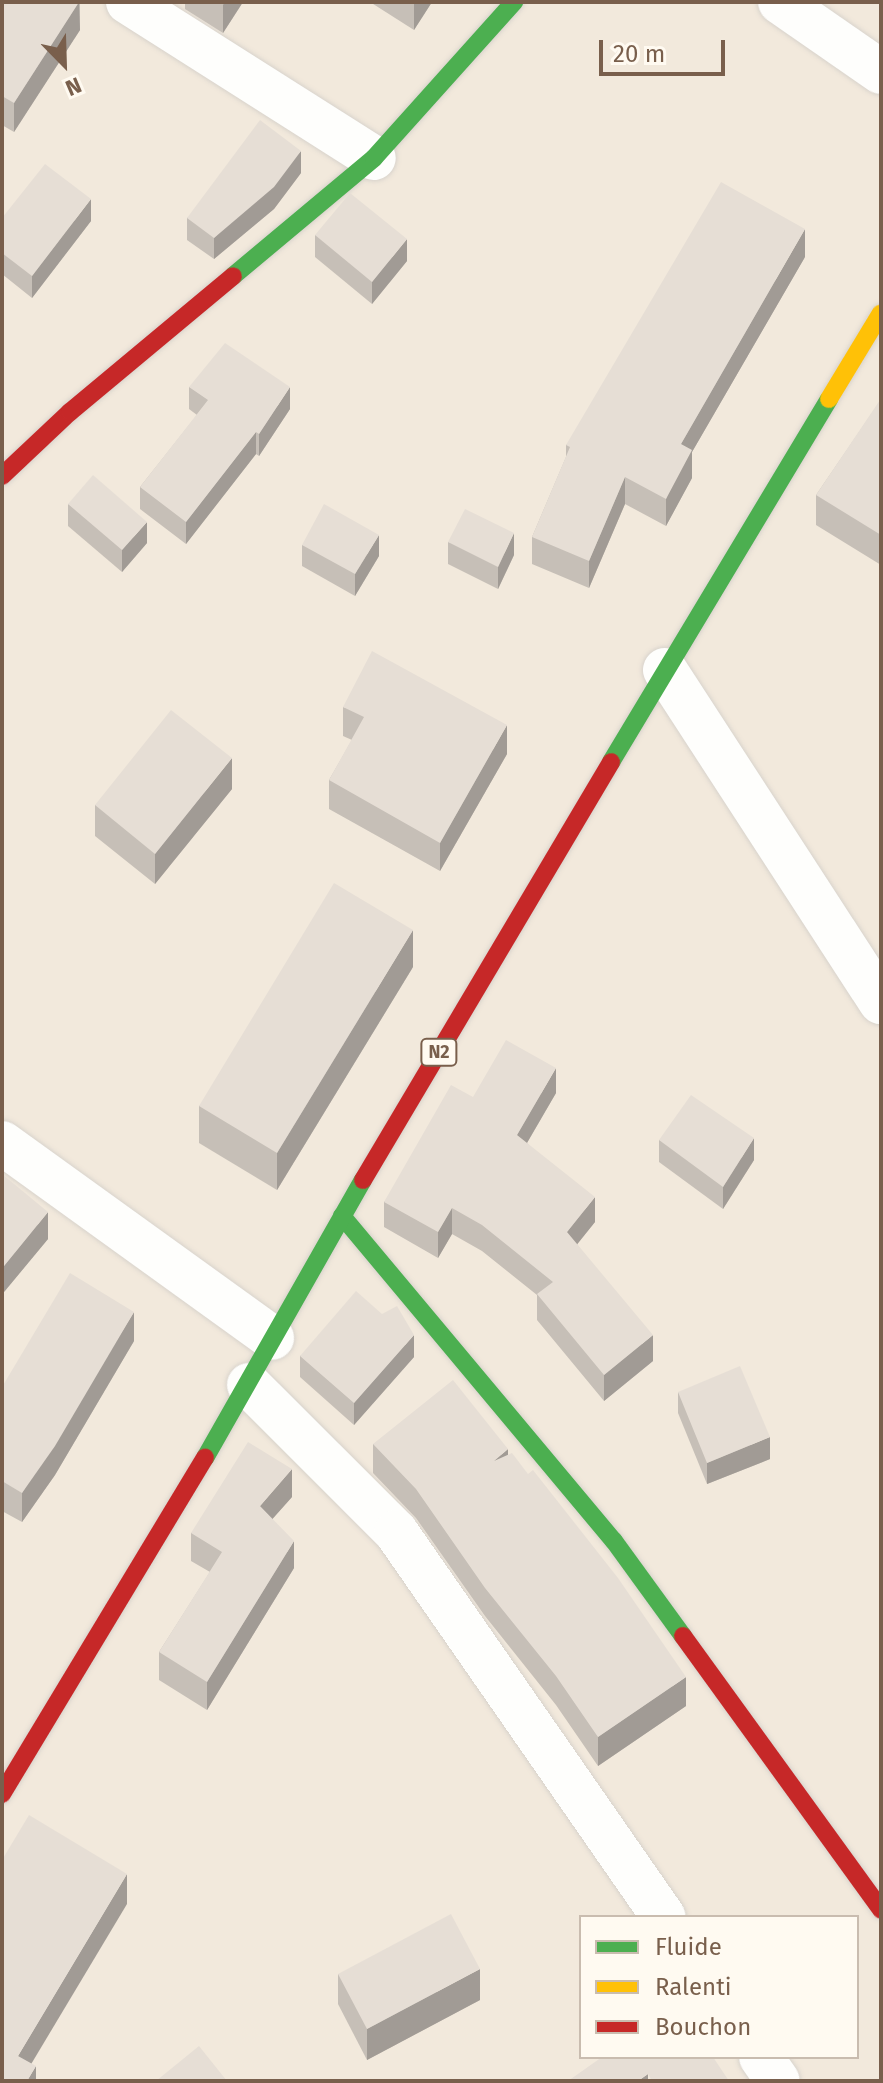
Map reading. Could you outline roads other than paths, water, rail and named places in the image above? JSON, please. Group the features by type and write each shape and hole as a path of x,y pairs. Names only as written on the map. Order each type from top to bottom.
{"main road":[{"path":"2,476 70,412 374,158 514,2"},
{"name":"N2","path":"2,1794 249,1385 272,1338 342,1216 665,670 881,313"},
{"path":"342,1216 614,1541 881,1910"}],"street":[{"path":"128,2 374,158"},
{"path":"780,2 881,72"},
{"path":"665,670 881,1002"},
{"path":"2,1143 272,1338"},
{"path":"249,1385 396,1532 663,1915"},
{"path":"762,2059 778,2081"}]}
